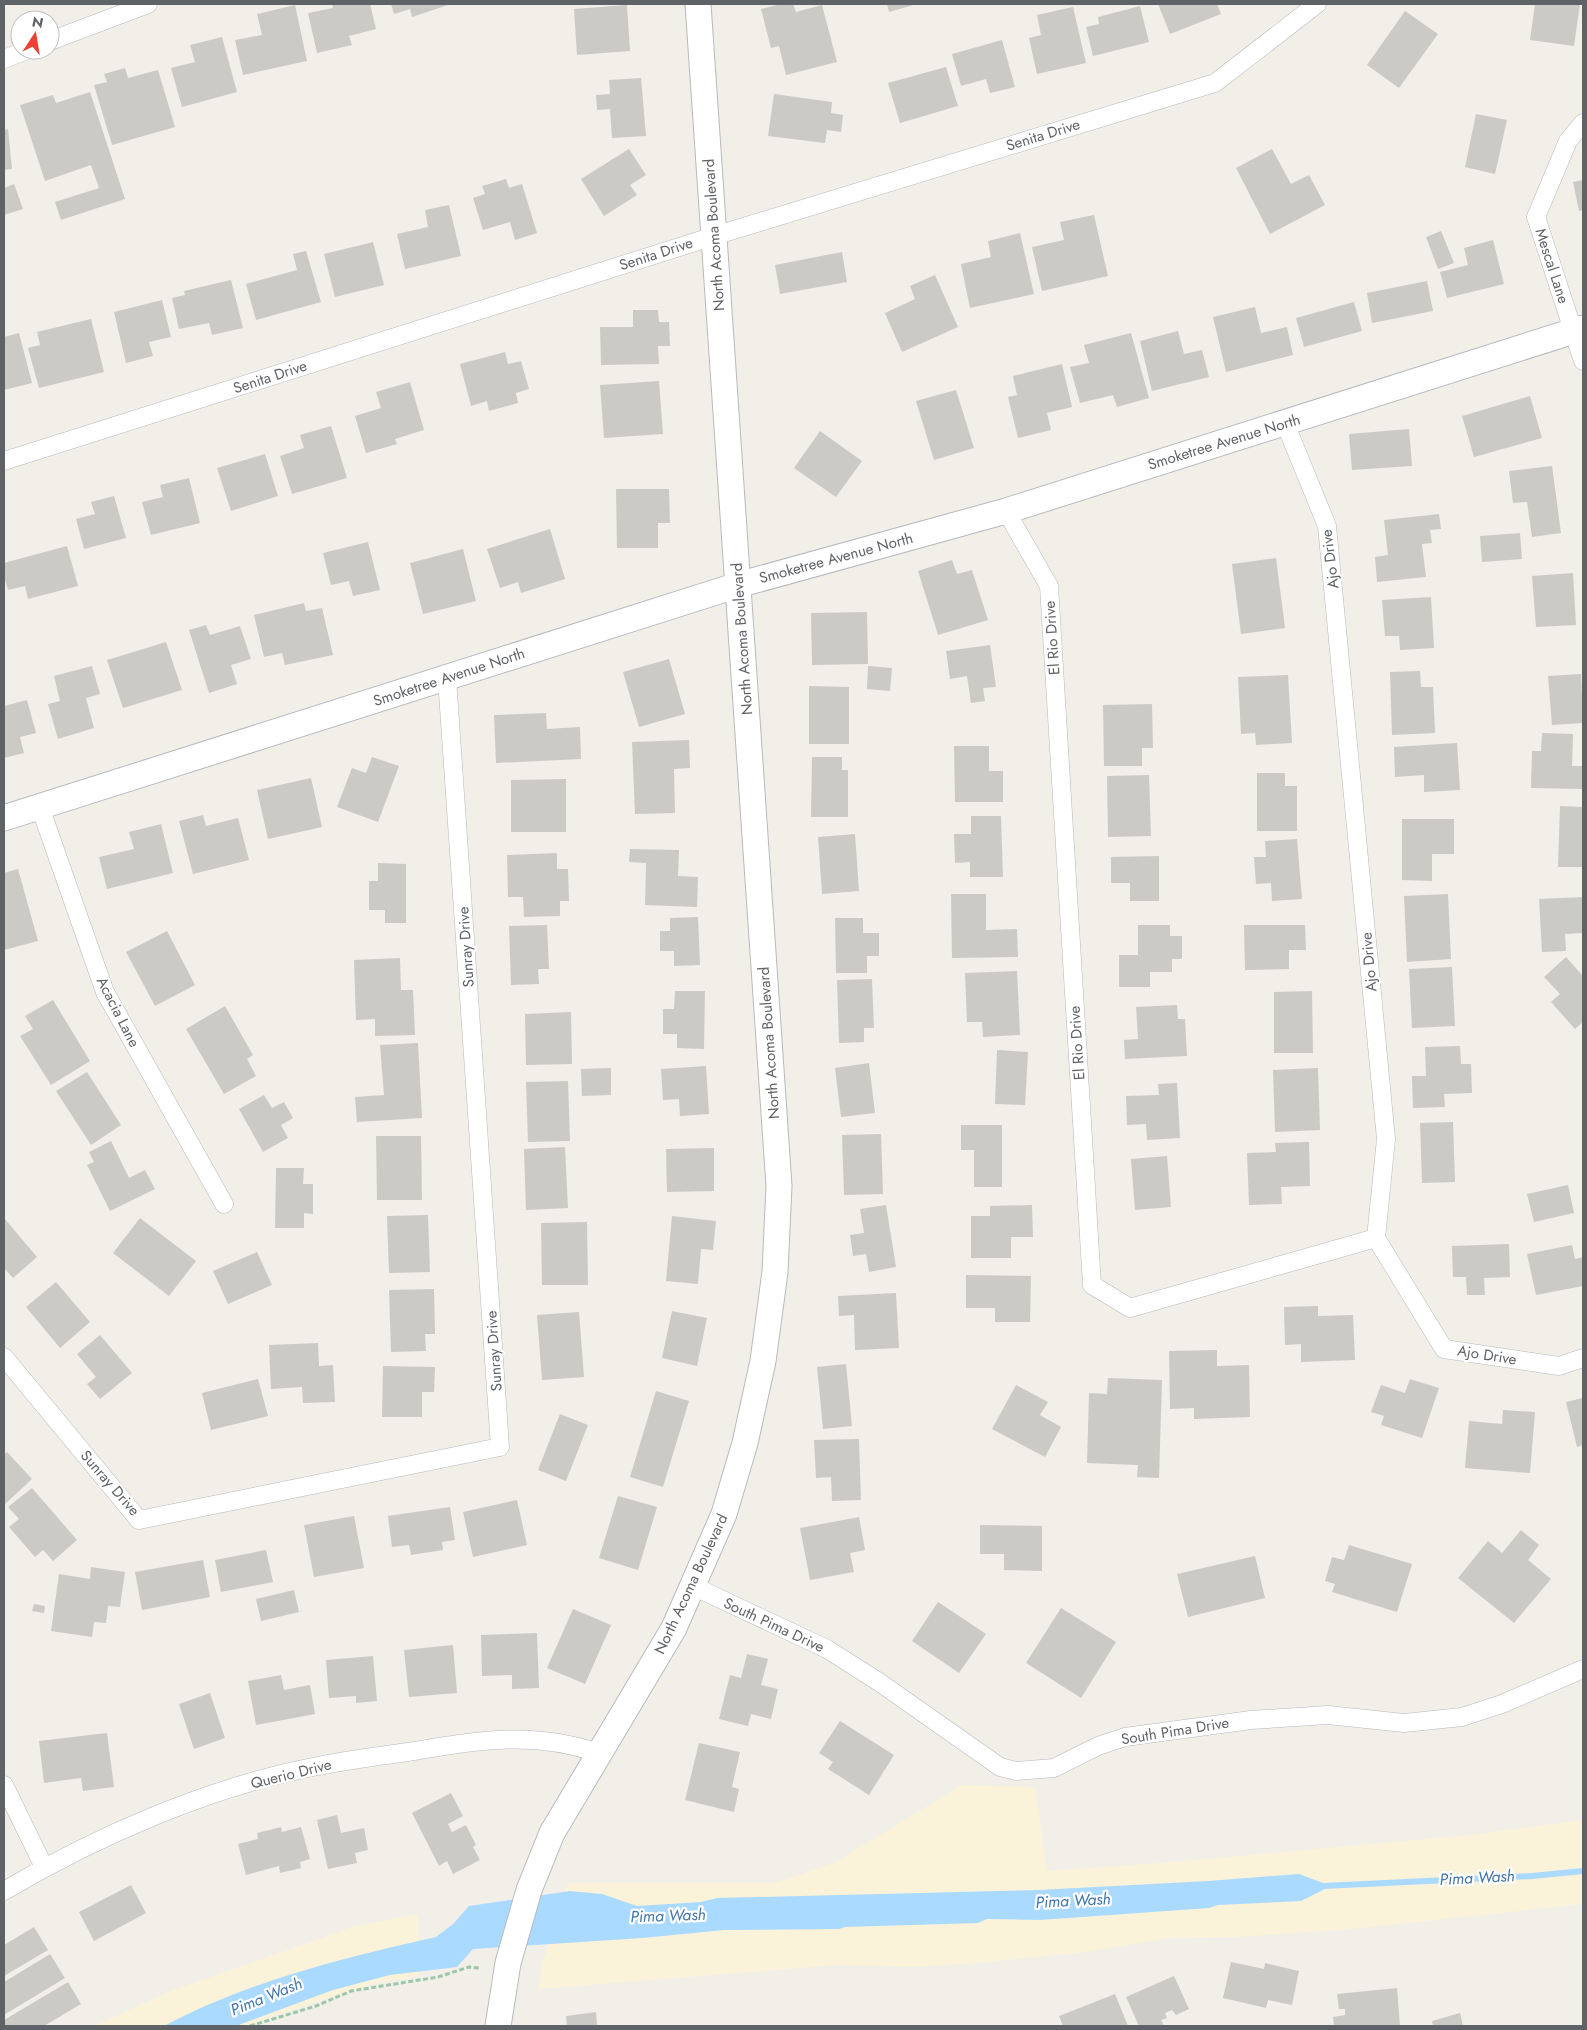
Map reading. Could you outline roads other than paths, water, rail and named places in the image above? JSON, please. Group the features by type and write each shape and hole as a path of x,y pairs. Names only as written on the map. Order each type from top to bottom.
{"main road":[{"name":"North Acoma Boulevard","path":"498,2026 508,1963 529,1890 552,1833 598,1752 649,1672 694,1586 724,1514 745,1444 763,1361 775,1272 779,1186 698,4"},
{"name":"Smoketree Avenue North","path":"4,818 738,585 1006,511 1578,329"}],"street":[{"path":"60,37 148,4"},
{"name":"Senita Drive","path":"4,461 714,236 1215,83 1317,4"},
{"name":"Mescal Lane","path":"1583,123 1568,141 1536,217 1578,329 1583,361"},
{"name":"Ajo Drive","path":"1285,423 1327,526 1386,1139 1376,1238 1444,1349 1559,1366 1583,1358"},
{"name":"El Rio Drive","path":"1006,511 1049,586 1092,1285 1130,1308 1376,1238"},
{"name":"Sunray Drive","path":"4,1357 139,1520 500,1447 447,678"},
{"name":"Acacia Lane","path":"40,807 105,992 224,1204"},
{"name":"South Pima Drive","path":"694,1586 827,1649 879,1682 1000,1767 1016,1771 1054,1768 1098,1746 1125,1737 1251,1720 1328,1715 1404,1723 1462,1717 1510,1701 1583,1669"},
{"name":"Querio Drive","path":"4,1891 44,1867 136,1823 222,1791 317,1766 469,1742 526,1738 570,1743 598,1752"},
{"path":"4,1785 44,1867"}],"water":[{"path":"1299,1874 1331,1886 1301,1901 1218,1905 1209,1908 1040,1920 987,1919 978,1923 845,1927 839,1929 724,1930 643,1938 473,1949 457,1967 390,1975 333,1990 236,2026 164,2026 229,1996 263,1984 366,1953 436,1937 453,1924 469,1906 570,1891 602,1894 637,1906 701,1902 717,1898 1039,1890"}],"waterway":[{"name":"Pima Wash","path":"1323,1886 1532,1876 1583,1871"}]}
